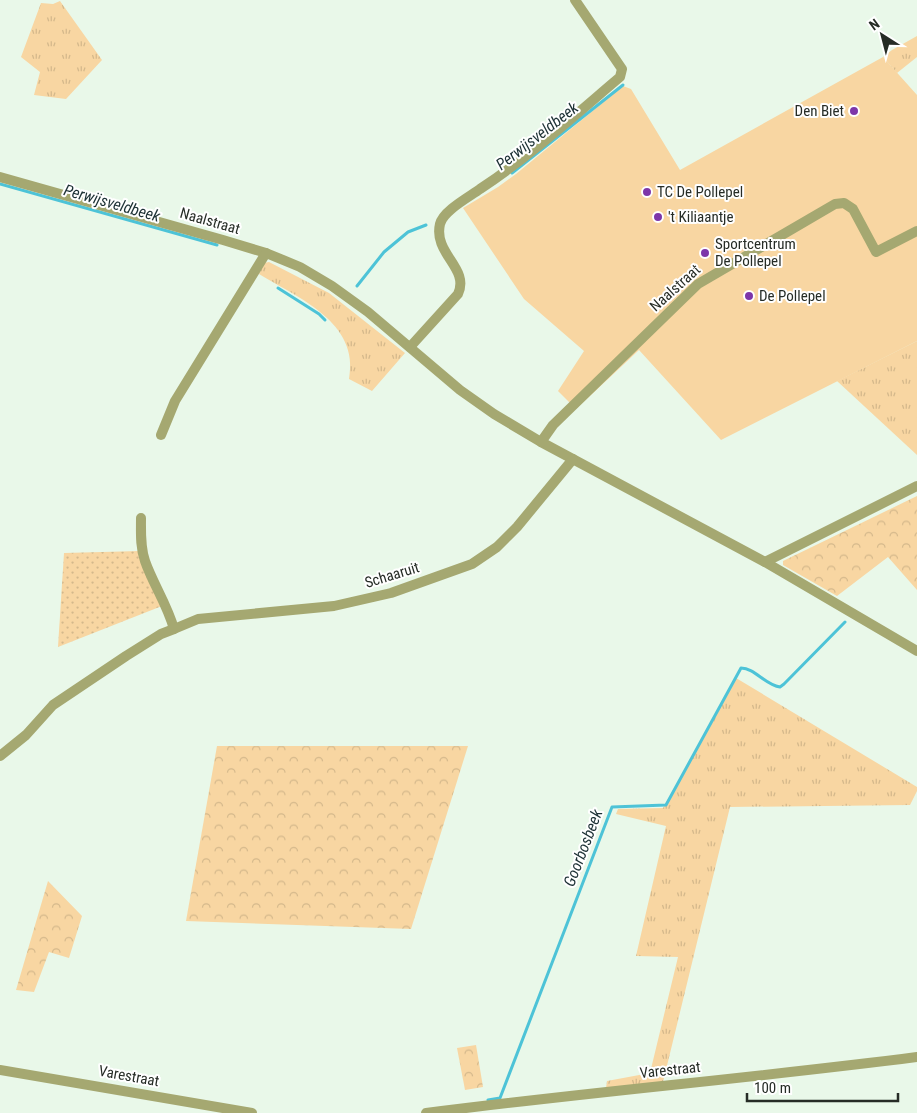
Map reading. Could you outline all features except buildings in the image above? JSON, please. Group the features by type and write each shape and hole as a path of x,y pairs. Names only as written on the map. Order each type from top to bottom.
{"street":[{"path":"410,347 458,294 462,286 461,277 446,254 439,237 440,222 450,210 523,158 620,77 622,69 575,0"},
{"name":"Naalstraat","path":"0,177 266,253 300,268 332,286 368,312 460,390 494,414 541,442 765,562 917,651"},
{"name":"Naalstraat","path":"541,442 553,425 698,284 835,204 844,203 853,209 876,252 917,231"},
{"path":"162,435 175,401 266,253"},
{"name":"Schaaruit","path":"0,756 26,734 53,705 161,634 198,619 334,606 390,593 472,564 497,547 511,534 573,459"},
{"path":"765,562 917,486"},
{"path":"141,518 140,538 144,560 162,597 174,629"},
{"name":"Varestraat","path":"426,1113 544,1098 820,1070 917,1057"},
{"name":"Varestraat","path":"0,1070 252,1113"}],"green space":[{"path":"60,1 102,60 66,99 34,95 40,72 21,57 41,3 53,4"},
{"path":"917,36 917,57 897,73 883,57"},
{"name":"Sportcentrum De Pollepel","path":"883,57 917,95 917,341 721,440 639,350 576,409 558,391 584,351 524,299 463,208 516,174 623,86 631,89 680,170"},
{"path":"269,262 329,293 405,353 372,391 349,379 350,359 345,342 336,327 308,303 259,274 264,263"},
{"path":"917,341 917,455 837,381"},
{"path":"917,496 917,590 888,557 837,596 783,565 783,561"},
{"path":"140,551 162,606 58,647 64,553"},
{"path":"736,678 917,787 917,791 910,805 730,807 663,1082 606,1088 607,1081 650,1073 678,957 636,956 666,826 616,814 618,809 663,808"},
{"path":"217,746 468,746 411,929 186,921"},
{"path":"48,881 82,916 69,958 49,952 34,992 16,990"},
{"path":"476,1045 483,1087 465,1090 457,1048"}],"waterway":[{"name":"Perwijsveldbeek","path":"512,173 623,85"},
{"name":"Perwijsveldbeek","path":"0,184 217,245"},
{"name":"Perwijsveldbeek","path":"357,286 384,252 408,232 426,225"},
{"name":"Perwijsveldbeek","path":"278,288 319,314 325,320"},
{"name":"Goorbosbeek","path":"488,1100 500,1098 612,807 666,805 741,668 751,671 775,686 780,687 845,622"}],"place":[{"name":"Den Biet","path":"854,111"},
{"name":"TC De Pollepel","path":"647,192"},
{"name":"'t Kiliaantje","path":"658,217"},
{"name":"Sportcentrum De Pollepel","path":"705,253"},
{"name":"De Pollepel","path":"749,296"}]}
